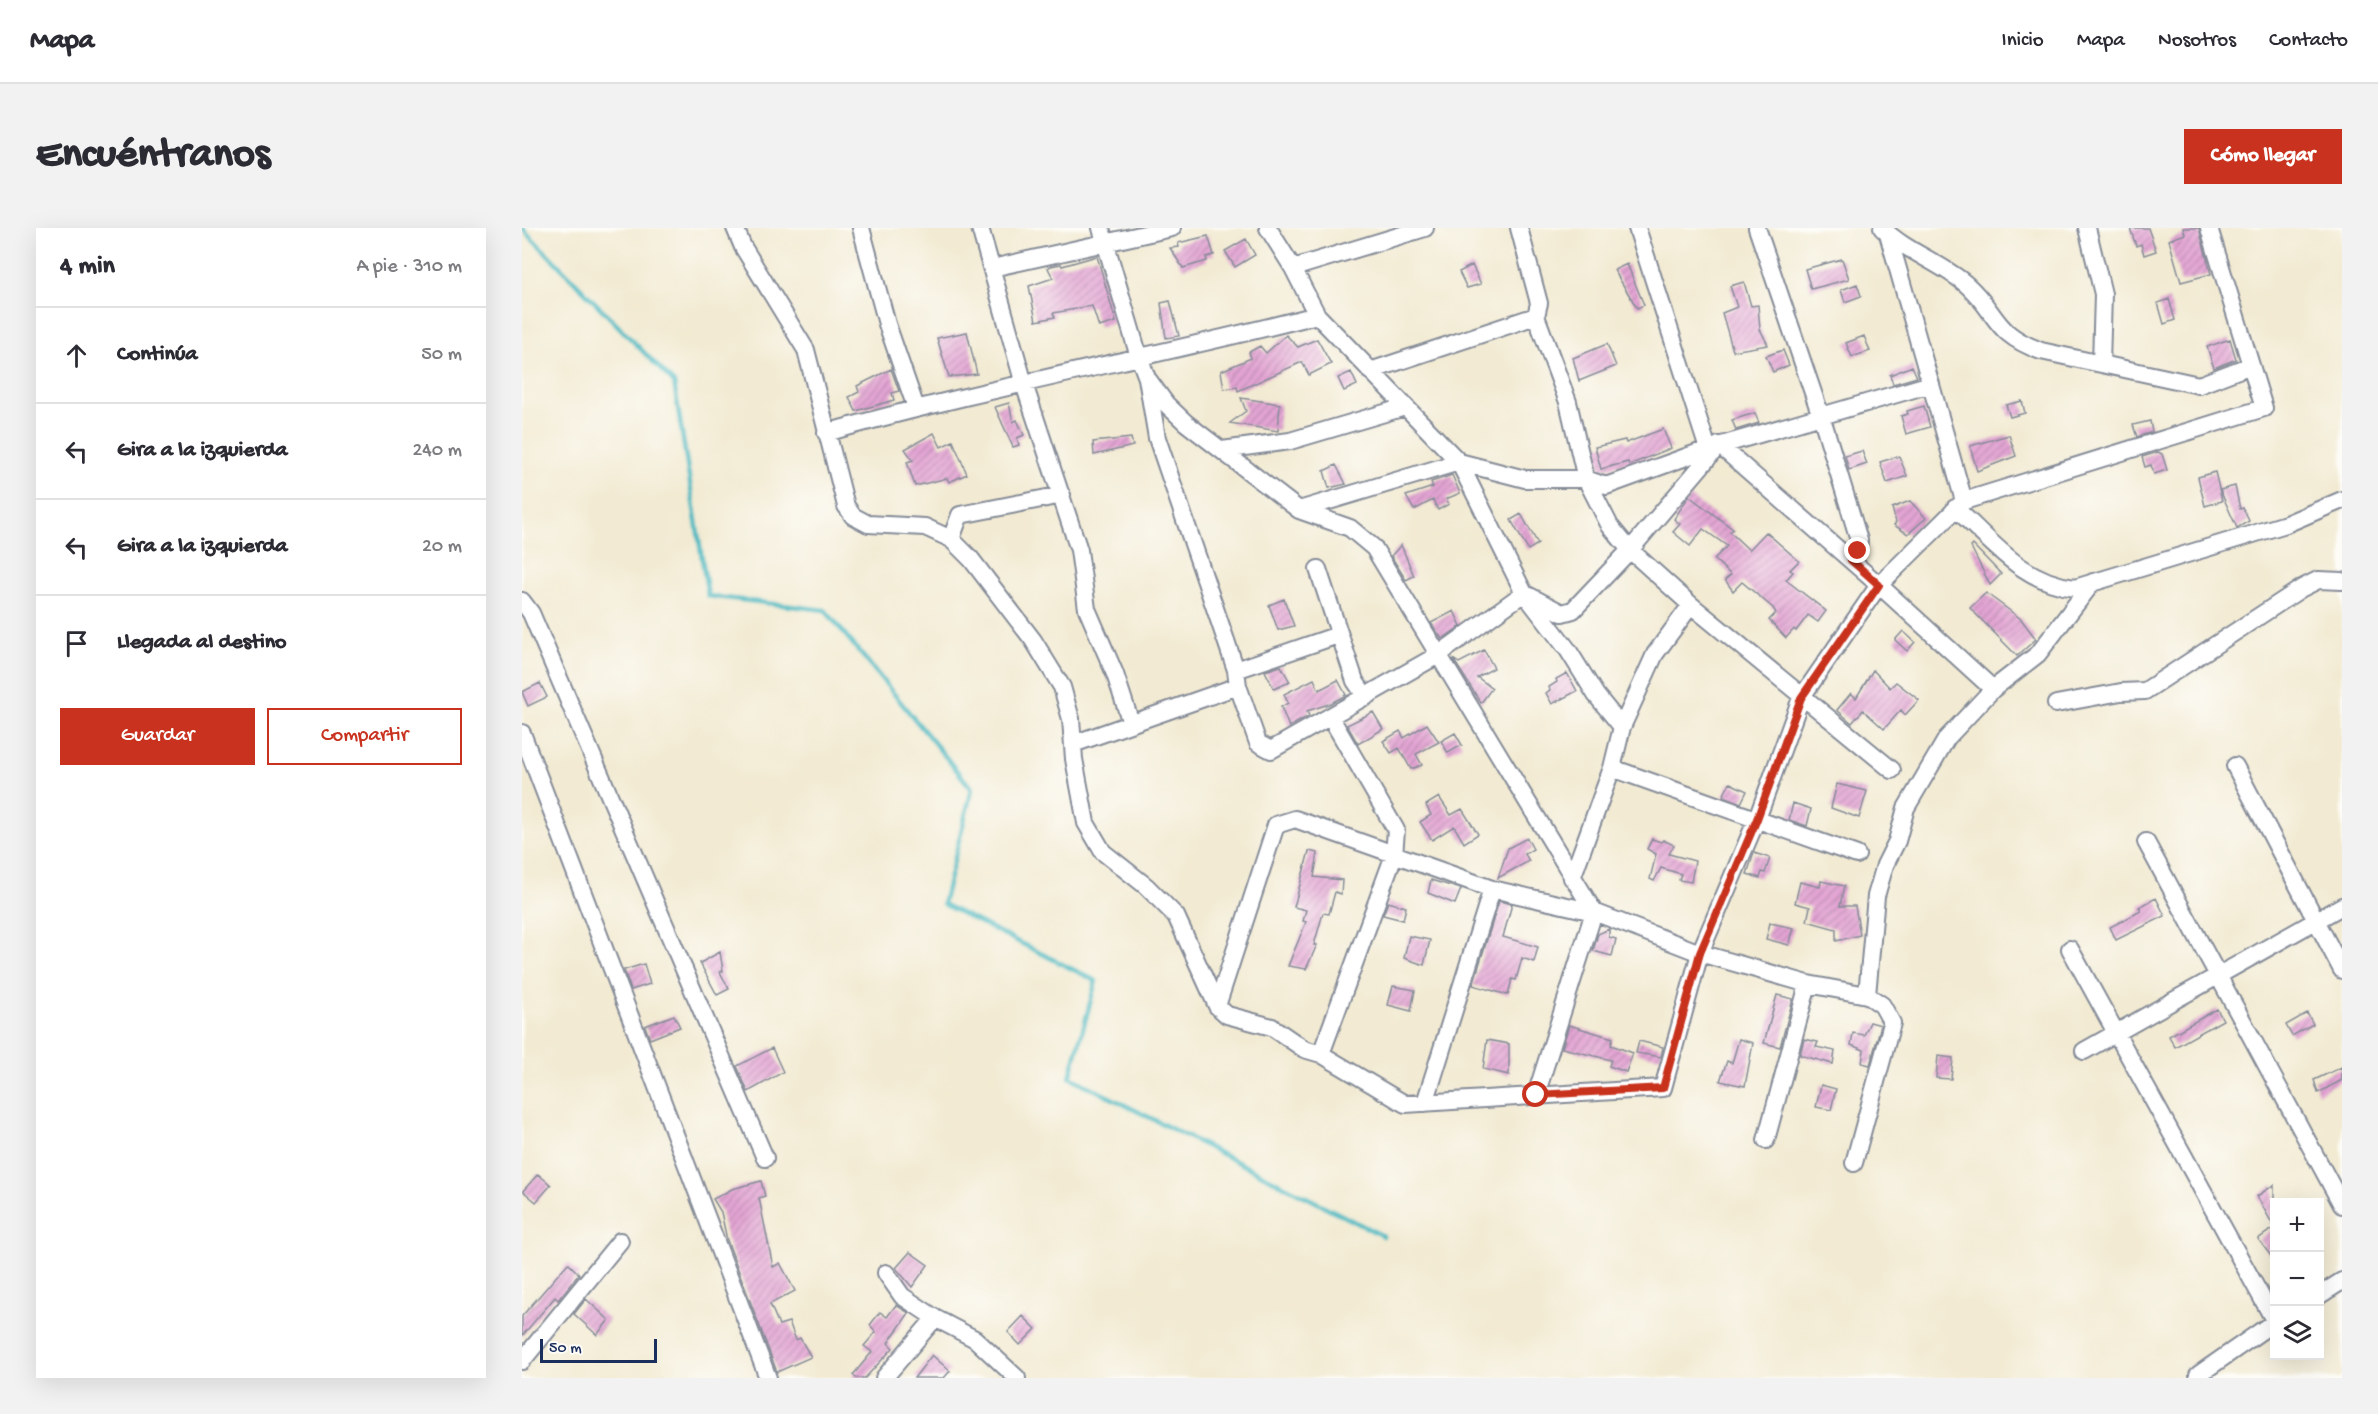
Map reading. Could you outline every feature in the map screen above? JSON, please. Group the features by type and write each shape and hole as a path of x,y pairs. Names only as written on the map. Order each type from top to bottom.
{"street":[{"path":"735,228 756,270 806,350 846,506 853,516 868,524 926,527 951,539 971,559 1033,640 1062,687 1071,719 1086,822 1102,852 1146,886 1176,916 1217,1006 1227,1015 1272,1027 1304,1049 1321,1054 1405,1104 1663,1088 1700,953 1757,819 1801,698 1879,585 1959,504 2264,408 2209,228"},
{"path":"861,228 887,324 916,408"},
{"path":"980,228 1024,384 1079,550 1087,609 1115,674 1131,723"},
{"path":"992,268 1103,236 1172,228"},
{"path":"1268,228 1293,268 1317,315 1459,462 1524,593 1568,650 1596,695 1622,727"},
{"path":"1293,268 1425,228"},
{"path":"1519,228 1539,303 1536,316 1568,402 1586,479 1610,526 1630,550 1691,605 1801,698 1892,770"},
{"path":"1637,228 1706,454 1851,560 1993,689"},
{"path":"1757,228 1859,540 1858,551 1851,560"},
{"path":"2087,228 2103,294 2101,364"},
{"path":"1885,231 1967,285 2004,332 2019,343 2041,351 2199,385 2251,365"},
{"path":"1885,231 1931,384 1959,504 2029,575 2053,585 2076,588 2286,524 2342,500"},
{"path":"1103,236 1147,378 1157,438 1257,742 1271,750 1330,718 1438,655 1524,593"},
{"path":"826,433 916,408 1317,315"},
{"path":"1370,371 1536,316"},
{"path":"1147,378 1166,404 1299,510 1350,528 1363,536 1374,548 1594,912"},
{"path":"1299,510 1459,462 1525,479 1586,479 1606,486 1819,415 1931,384"},
{"path":"1222,450 1290,441 1405,407"},
{"path":"1524,593 1562,613 1573,610 1630,550 1706,454"},
{"path":"951,539 960,515 1062,495"},
{"path":"1318,569 1355,681 1366,697"},
{"path":"2056,704 2121,692 2145,691 2301,588 2318,580 2342,581"},
{"path":"1867,995 1876,896 1885,865 1897,841 1906,808 1947,738 1993,689 2038,654 2093,582"},
{"path":"522,600 531,613 765,1158"},
{"path":"1572,878 1612,768 1622,727 1656,654 1691,605"},
{"path":"1073,744 1131,723 1338,635"},
{"path":"1321,1054 1394,855 1396,830 1330,718"},
{"path":"522,733 768,1378"},
{"path":"2235,766 2342,970"},
{"path":"1612,768 1857,855"},
{"path":"1217,1006 1276,825 1295,819 1492,889 1594,912 1700,953 1808,984 1867,995 1882,1005 1892,1023 1854,1163"},
{"path":"2146,842 2342,1205"},
{"path":"1425,1102 1492,889"},
{"path":"2084,1051 2342,906"},
{"path":"1536,1095 1594,912"},
{"path":"2070,949 2270,1314"},
{"path":"1766,1140 1808,984"},
{"path":"522,1360 620,1241"},
{"path":"886,1273 902,1296 934,1318 975,1339 1017,1378"},
{"path":"2324,1291 2342,1281"},
{"path":"884,1378 934,1318"},
{"path":"2198,1375 2270,1324"}],"building":[{"path":"2130,228 2148,228 2156,251 2144,255 2141,244 2136,246"},
{"path":"2183,228 2199,228 2211,274 2181,282 2169,240 2185,234"},
{"path":"1208,236 1214,255 1206,257 1207,261 1183,268 1170,248 1179,247 1178,243"},
{"path":"1246,239 1255,255 1235,267 1225,251"},
{"path":"1097,256 1116,322 1099,327 1092,306 1053,313 1055,317 1036,321 1029,286 1053,278 1048,268 1051,266 1061,264 1062,266"},
{"path":"1842,259 1849,279 1811,289 1805,269"},
{"path":"1627,264 1644,305 1637,308 1614,270"},
{"path":"1472,265 1481,284 1467,288 1459,272"},
{"path":"1744,282 1751,306 1758,305 1760,329 1768,345 1733,351 1722,313 1737,307 1730,286"},
{"path":"1857,284 1861,296 1845,302 1841,290"},
{"path":"2169,299 2175,320 2164,324 2158,303"},
{"path":"1170,301 1179,336 1166,338 1161,303"},
{"path":"967,332 977,374 949,377 937,338"},
{"path":"1286,335 1298,347 1317,339 1331,364 1309,375 1302,362 1238,391 1237,387 1224,389 1221,371 1251,358 1249,352 1260,346 1266,353"},
{"path":"1864,336 1870,351 1852,357 1846,343"},
{"path":"2230,339 2236,359 2214,368 2207,347"},
{"path":"1607,344 1616,366 1579,381 1573,358"},
{"path":"1783,350 1789,365 1773,372 1766,356"},
{"path":"1912,366 1917,377 1893,384 1890,375"},
{"path":"891,369 899,391 892,393 894,400 856,411 849,397 859,392 857,386"},
{"path":"1351,372 1357,385 1344,391 1338,378"},
{"path":"1241,398 1280,404 1278,431 1230,423 1246,411"},
{"path":"2022,401 2025,413 2010,417 2006,405"},
{"path":"1009,403 1013,422 1017,420 1024,435 1017,438 1019,445 1013,447 995,407"},
{"path":"1924,406 1930,427 1906,434 1901,416 1908,414 1907,411"},
{"path":"1755,413 1759,423 1736,430 1732,420"},
{"path":"2150,421 2152,432 2137,437 2133,425"},
{"path":"1663,429 1671,448 1629,465 1628,462 1601,469 1595,447 1625,440 1626,443"},
{"path":"934,433 941,447 953,441 967,474 949,482 947,478 915,486 907,462 913,460 905,449"},
{"path":"2009,435 2016,456 1977,471 1970,446"},
{"path":"1131,438 1133,446 1094,455 1093,442"},
{"path":"1862,451 1867,464 1849,470 1845,456"},
{"path":"2158,452 2162,454 2167,470 2154,474 2151,465 2145,467 2142,457"},
{"path":"1899,456 1907,476 1887,483 1880,462"},
{"path":"1336,465 1346,484 1329,488 1324,471"},
{"path":"2215,472 2222,501 2205,506 2198,477"},
{"path":"1452,475 1460,493 1446,499 1449,504 1438,510 1433,500 1414,510 1406,496 1433,487 1431,482"},
{"path":"2235,486 2240,509 2243,508 2249,521 2237,528 2220,490"},
{"path":"1689,496 1733,529 1730,532 1749,550 1766,532 1799,561 1790,570 1793,572 1786,580 1826,611 1818,622 1808,615 1796,631 1794,629 1786,638 1769,620 1776,613 1773,608 1742,582 1733,591 1725,580 1731,575 1714,559 1727,546 1703,529 1690,546 1673,532 1680,524 1674,519"},
{"path":"1910,501 1926,518 1908,534 1894,525 1896,522 1892,508"},
{"path":"1521,514 1538,544 1528,550 1511,520"},
{"path":"1401,545 1414,576 1406,580 1391,556"},
{"path":"1973,545 2001,574 1990,585 1971,547"},
{"path":"1986,593 2021,619 2036,639 2017,656 1970,608"},
{"path":"1284,599 1294,626 1278,630 1269,605"},
{"path":"1454,611 1461,626 1442,639 1431,623"},
{"path":"1903,631 1915,642 1907,651 1895,640"},
{"path":"1484,650 1494,668 1477,677 1492,688 1481,703 1453,659 1459,663"},
{"path":"1281,666 1290,682 1274,689 1265,671"},
{"path":"1873,670 1890,688 1896,682 1919,700 1905,715 1901,710 1884,729 1863,710 1852,723 1837,710 1851,693 1856,698"},
{"path":"1567,673 1577,691 1552,704 1546,693 1550,690 1549,687 1557,682 1556,679"},
{"path":"1314,679 1319,690 1338,680 1346,695 1329,704 1307,711 1309,716 1289,727 1281,707 1288,703 1284,694"},
{"path":"540,683 547,697 528,706 522,692"},
{"path":"1373,712 1383,729 1358,744 1347,725"},
{"path":"1427,724 1439,742 1416,754 1422,765 1411,769 1399,748 1391,753 1383,741 1400,731 1404,738"},
{"path":"1455,733 1462,745 1448,753 1441,741"},
{"path":"1730,783 1747,791 1741,803 1723,796"},
{"path":"1837,784 1867,791 1859,818 1831,808"},
{"path":"1439,797 1451,815 1462,809 1478,834 1464,843 1454,826 1432,840 1420,822 1431,815 1426,805"},
{"path":"1793,803 1811,809 1807,826 1789,820"},
{"path":"1527,838 1533,849 1525,854 1529,861 1498,878 1508,848"},
{"path":"1652,839 1661,842 1663,840 1674,845 1669,854 1695,861 1691,882 1679,880 1681,874 1661,868 1654,881 1650,879 1656,854 1647,849"},
{"path":"1309,851 1318,853 1314,877 1342,880 1341,894 1335,892 1329,914 1323,913 1314,945 1317,945 1306,969 1288,966 1306,922 1303,921 1306,910 1294,907"},
{"path":"1754,853 1770,858 1765,873 1762,872 1760,878 1747,874"},
{"path":"1431,880 1461,889 1455,904 1428,893"},
{"path":"1821,881 1844,886 1840,906 1855,906 1860,935 1836,941 1836,929 1807,921 1810,907 1795,903 1800,882 1820,887"},
{"path":"2156,898 2165,916 2116,940 2110,927 2141,911 2139,907"},
{"path":"1499,901 1512,904 1503,937 1538,947 1534,962 1522,958 1516,980 1512,979 1508,995 1473,985"},
{"path":"1388,902 1406,907 1403,920 1383,915"},
{"path":"1770,923 1794,928 1789,945 1766,939"},
{"path":"1609,929 1609,937 1616,939 1612,956 1593,951 1598,934"},
{"path":"1409,936 1430,940 1424,965 1404,958"},
{"path":"720,952 723,971 720,972 729,989 717,995 700,963"},
{"path":"644,964 650,984 631,990 624,970"},
{"path":"1393,986 1415,990 1411,1011 1388,1005"},
{"path":"1777,995 1793,999 1780,1047 1764,1043"},
{"path":"2217,1009 2223,1020 2175,1047 2169,1036"},
{"path":"2307,1013 2313,1024 2292,1036 2286,1025"},
{"path":"674,1015 680,1027 650,1039 645,1026"},
{"path":"1870,1022 1881,1025 1870,1065 1862,1063 1864,1050 1851,1045 1853,1033 1864,1035"},
{"path":"1569,1025 1613,1038 1611,1045 1633,1053 1626,1072 1609,1066 1611,1060 1562,1048"},
{"path":"1739,1039 1753,1043 1745,1086 1720,1081 1727,1061 1732,1063"},
{"path":"1804,1039 1818,1042 1816,1047 1835,1051 1833,1064 1800,1055"},
{"path":"1487,1040 1509,1044 1509,1075 1483,1069"},
{"path":"1639,1041 1663,1047 1661,1057 1636,1053"},
{"path":"772,1048 783,1072 748,1092 737,1066"},
{"path":"1938,1056 1953,1058 1951,1079 1936,1078"},
{"path":"2342,1067 2342,1080 2318,1093 2314,1080"},
{"path":"1821,1085 1836,1089 1831,1110 1816,1107"},
{"path":"538,1174 551,1185 536,1202 523,1191"},
{"path":"761,1181 765,1196 759,1198 773,1267 780,1263 795,1291 770,1304 779,1325 789,1322 796,1340 800,1338 811,1357 777,1372 727,1240 721,1212 713,1199 732,1189"},
{"path":"2274,1185 2274,1198 2270,1198 2270,1220 2257,1196"},
{"path":"2270,1231 2270,1255 2258,1239"},
{"path":"910,1252 928,1265 912,1287 896,1268"},
{"path":"568,1263 579,1274 558,1300 555,1297 522,1336 522,1316"},
{"path":"586,1299 609,1320 597,1335 574,1314"},
{"path":"896,1305 909,1313 888,1343 893,1348 865,1378 856,1378 853,1375 872,1352 864,1346 876,1332 870,1325 880,1312 887,1317"},
{"path":"1023,1316 1036,1329 1020,1345 1008,1332"},
{"path":"932,1355 950,1371 944,1378 914,1378"}],"waterway":[{"path":"522,228 674,383 708,596 825,610 972,789 943,904 1096,981 1070,1077 1383,1236"}],"route":[{"path":"1536,1095 1663,1088 1700,953 1757,819 1801,698 1879,585 1851,560 1858,551"}]}
